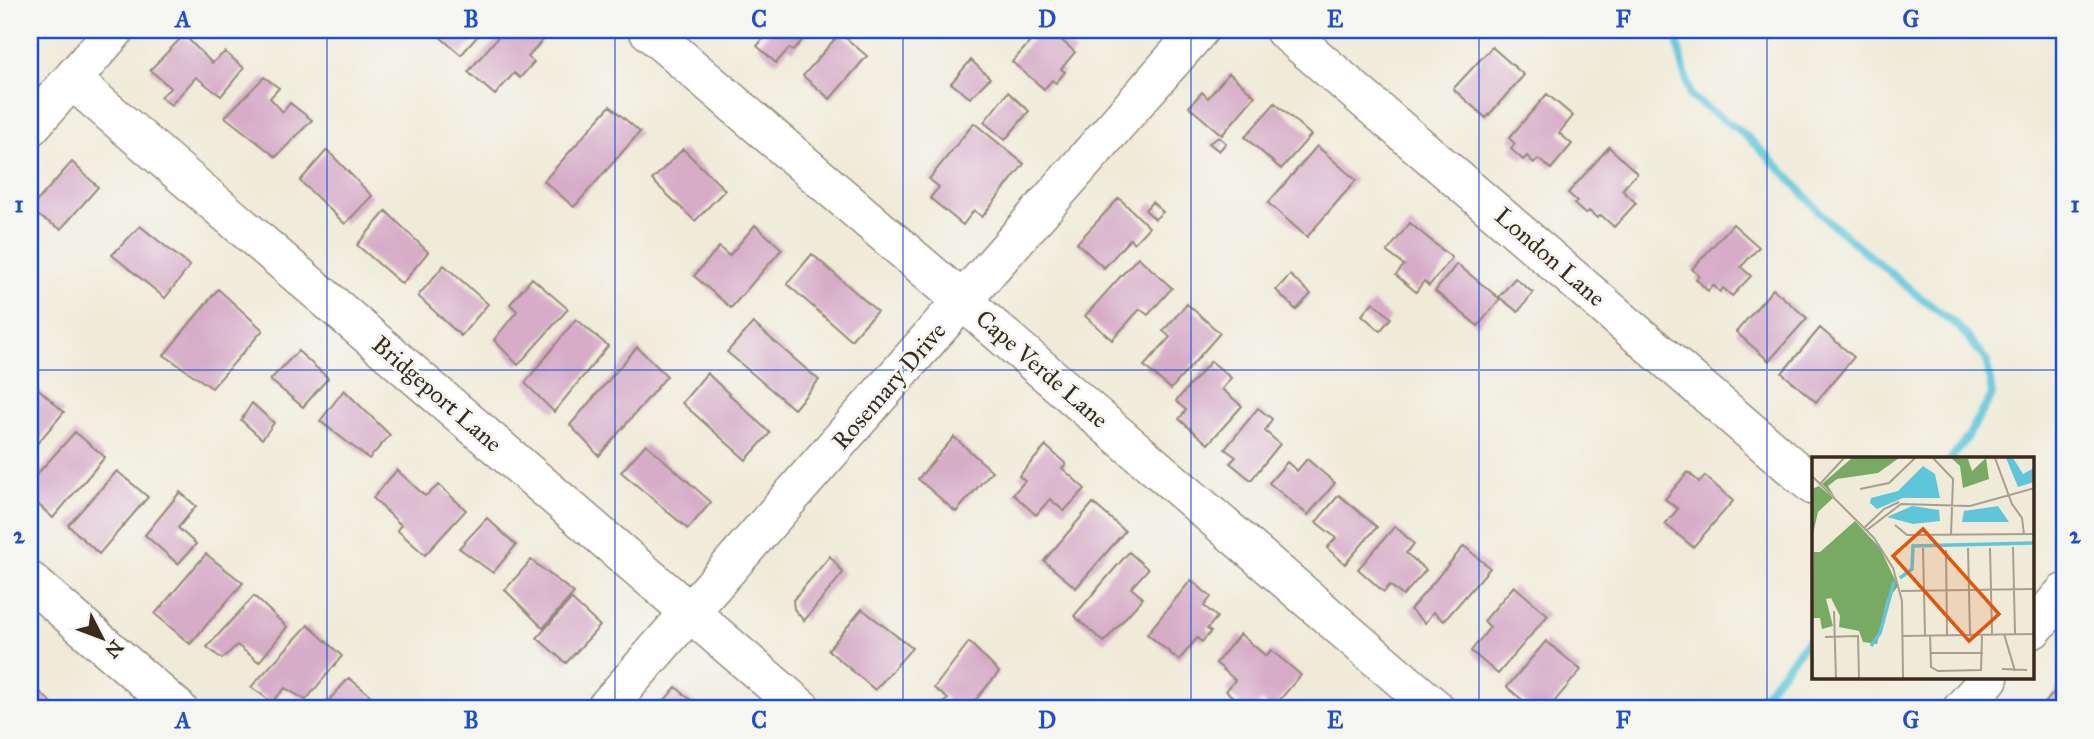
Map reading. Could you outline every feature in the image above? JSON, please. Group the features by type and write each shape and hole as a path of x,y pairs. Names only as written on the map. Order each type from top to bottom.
{"street":[{"path":"30,127 115,30"},
{"name":"Cape Verde Lane","path":"648,30 1436,709"},
{"name":"Rosemary Drive","path":"605,709 1199,30"},
{"name":"London Lane","path":"1284,30 1812,484"},
{"name":"Bridgeport Lane","path":"72,80 802,709"},
{"path":"30,581 178,709"},
{"path":"2035,627 2064,593"},
{"path":"1962,709 1987,680"}],"building":[{"path":"432,30 483,30 461,55"},
{"path":"504,30 541,30 547,35 528,57 534,62 520,78 514,73 495,95 468,72"},
{"path":"766,30 811,30 793,51 789,48 776,63 757,46 769,32"},
{"path":"1041,30 1050,30 1075,52 1061,69 1065,72 1056,83 1052,80 1044,89 1012,62"},
{"path":"840,33 867,56 830,99 803,76"},
{"path":"184,35 212,63 225,52 244,68 221,96 196,77 171,105 160,97 171,88 150,70"},
{"path":"1492,47 1524,75 1486,118 1453,89"},
{"path":"971,60 990,78 970,98 951,83"},
{"path":"1229,73 1255,96 1222,135 1189,107 1202,92 1208,98"},
{"path":"264,77 279,88 270,98 283,112 290,103 312,120 276,157 225,117"},
{"path":"1008,92 1029,111 1005,140 984,122"},
{"path":"1547,94 1573,116 1559,133 1572,144 1551,169 1538,159 1534,163 1527,156 1523,160 1511,149 1515,144 1509,138"},
{"path":"1275,103 1311,135 1281,169 1245,137"},
{"path":"610,106 640,132 574,207 544,181"},
{"path":"974,123 1024,164 982,217 974,210 963,225 930,198 939,187 929,179"},
{"path":"1219,137 1226,143 1219,151 1209,143"},
{"path":"1317,146 1356,180 1307,237 1268,203"},
{"path":"1609,147 1637,173 1622,190 1636,203 1614,227 1601,215 1597,218 1589,211 1585,214 1574,204 1577,201 1568,193"},
{"path":"683,149 725,190 695,221 652,180"},
{"path":"327,150 372,196 345,224 300,181"},
{"path":"72,162 98,187 61,229 30,209"},
{"path":"1119,198 1149,227 1134,243 1130,239 1104,268 1077,243"},
{"path":"1152,202 1163,212 1155,219 1145,210"},
{"path":"386,211 428,252 402,284 357,245"},
{"path":"1410,223 1452,258 1429,286 1424,281 1416,292 1396,275 1404,265 1387,252"},
{"path":"1733,224 1759,247 1741,267 1751,276 1732,296 1723,288 1720,292 1713,285 1708,291 1696,279 1699,276 1692,269"},
{"path":"755,225 782,249 731,308 694,276 719,247 729,256"},
{"path":"140,226 190,266 165,298 112,255"},
{"path":"812,254 877,311 851,340 787,284"},
{"path":"1138,257 1172,288 1148,315 1140,309 1112,340 1085,316"},
{"path":"1457,264 1500,299 1478,326 1435,291"},
{"path":"444,265 488,304 461,336 418,296"},
{"path":"1290,275 1311,294 1296,310 1276,290"},
{"path":"532,278 568,309 518,365 494,340 517,311 510,304"},
{"path":"1515,278 1533,293 1518,312 1499,297"},
{"path":"218,289 263,330 212,388 164,355"},
{"path":"1773,289 1807,318 1769,361 1736,332"},
{"path":"1373,302 1391,318 1380,331 1362,315"},
{"path":"1187,304 1220,333 1171,389 1144,366 1170,337 1163,331"},
{"path":"576,319 608,346 554,412 525,383"},
{"path":"753,323 819,380 794,409 727,352"},
{"path":"1820,328 1854,357 1816,402 1782,373"},
{"path":"637,347 667,376 599,456 570,425"},
{"path":"298,351 328,378 303,407 270,380"},
{"path":"1211,361 1231,378 1222,389 1242,406 1208,444 1179,419 1186,410 1176,401"},
{"path":"707,373 770,433 746,460 682,403"},
{"path":"31,382 64,412 30,452 30,384"},
{"path":"344,390 390,435 369,459 320,421"},
{"path":"252,403 274,423 262,439 241,420"},
{"path":"1258,408 1272,419 1265,431 1280,444 1251,480 1230,463 1236,457 1225,449"},
{"path":"75,432 105,457 53,518 30,497 30,482"},
{"path":"954,437 992,471 956,512 918,479"},
{"path":"646,444 711,502 688,529 621,472"},
{"path":"1046,446 1066,464 1062,468 1085,489 1064,511 1050,499 1036,515 1013,494 1025,481 1019,476"},
{"path":"1307,459 1335,483 1308,515 1269,483 1287,462 1297,471"},
{"path":"397,470 425,496 439,485 466,510 425,555 397,530 401,525 373,498"},
{"path":"117,471 148,497 99,554 68,525"},
{"path":"1688,472 1699,482 1705,476 1733,501 1693,547 1665,524 1678,509 1665,499"},
{"path":"180,492 196,506 178,528 196,544 178,564 145,535"},
{"path":"1339,495 1377,527 1345,564 1327,548 1336,538 1316,522"},
{"path":"1093,503 1125,531 1076,588 1044,561"},
{"path":"487,518 516,545 493,573 459,548"},
{"path":"1395,526 1414,544 1406,553 1426,570 1403,596 1390,585 1384,592 1358,569"},
{"path":"1464,546 1490,568 1444,621 1433,612 1425,623 1410,610"},
{"path":"1129,552 1148,569 1131,588 1143,598 1104,642 1074,616"},
{"path":"206,554 243,583 190,644 155,614"},
{"path":"830,556 843,573 804,621 794,609 793,600"},
{"path":"531,560 574,593 543,628 505,590"},
{"path":"1191,580 1211,597 1204,606 1217,617 1207,629 1211,632 1202,642 1197,638 1179,660 1147,634"},
{"path":"1514,586 1548,615 1498,674 1471,651 1490,627 1484,621"},
{"path":"254,596 287,627 259,662 237,645 222,659 207,647"},
{"path":"571,599 600,626 566,663 537,638"},
{"path":"862,609 912,648 875,690 828,650"},
{"path":"308,625 342,656 306,700 285,688 272,702 251,687"},
{"path":"1240,634 1266,656 1271,650 1301,675 1272,709 1261,701 1254,709 1247,709 1226,691 1235,680 1216,663"},
{"path":"1546,641 1581,670 1548,709 1533,709 1507,687"},
{"path":"969,642 999,672 968,709 935,709 948,699 934,688"},
{"path":"349,678 382,705 379,709 321,709"},
{"path":"2064,680 2064,709 2040,709"},
{"path":"30,683 56,707 54,709 30,709"},
{"path":"676,687 701,709 657,709"}],"waterway":[{"path":"1680,30 1678,46 1691,97 1743,133 1787,175 1826,219 1958,326 1987,361 1992,395 1953,457"},
{"path":"1752,709 1812,635"}]}
